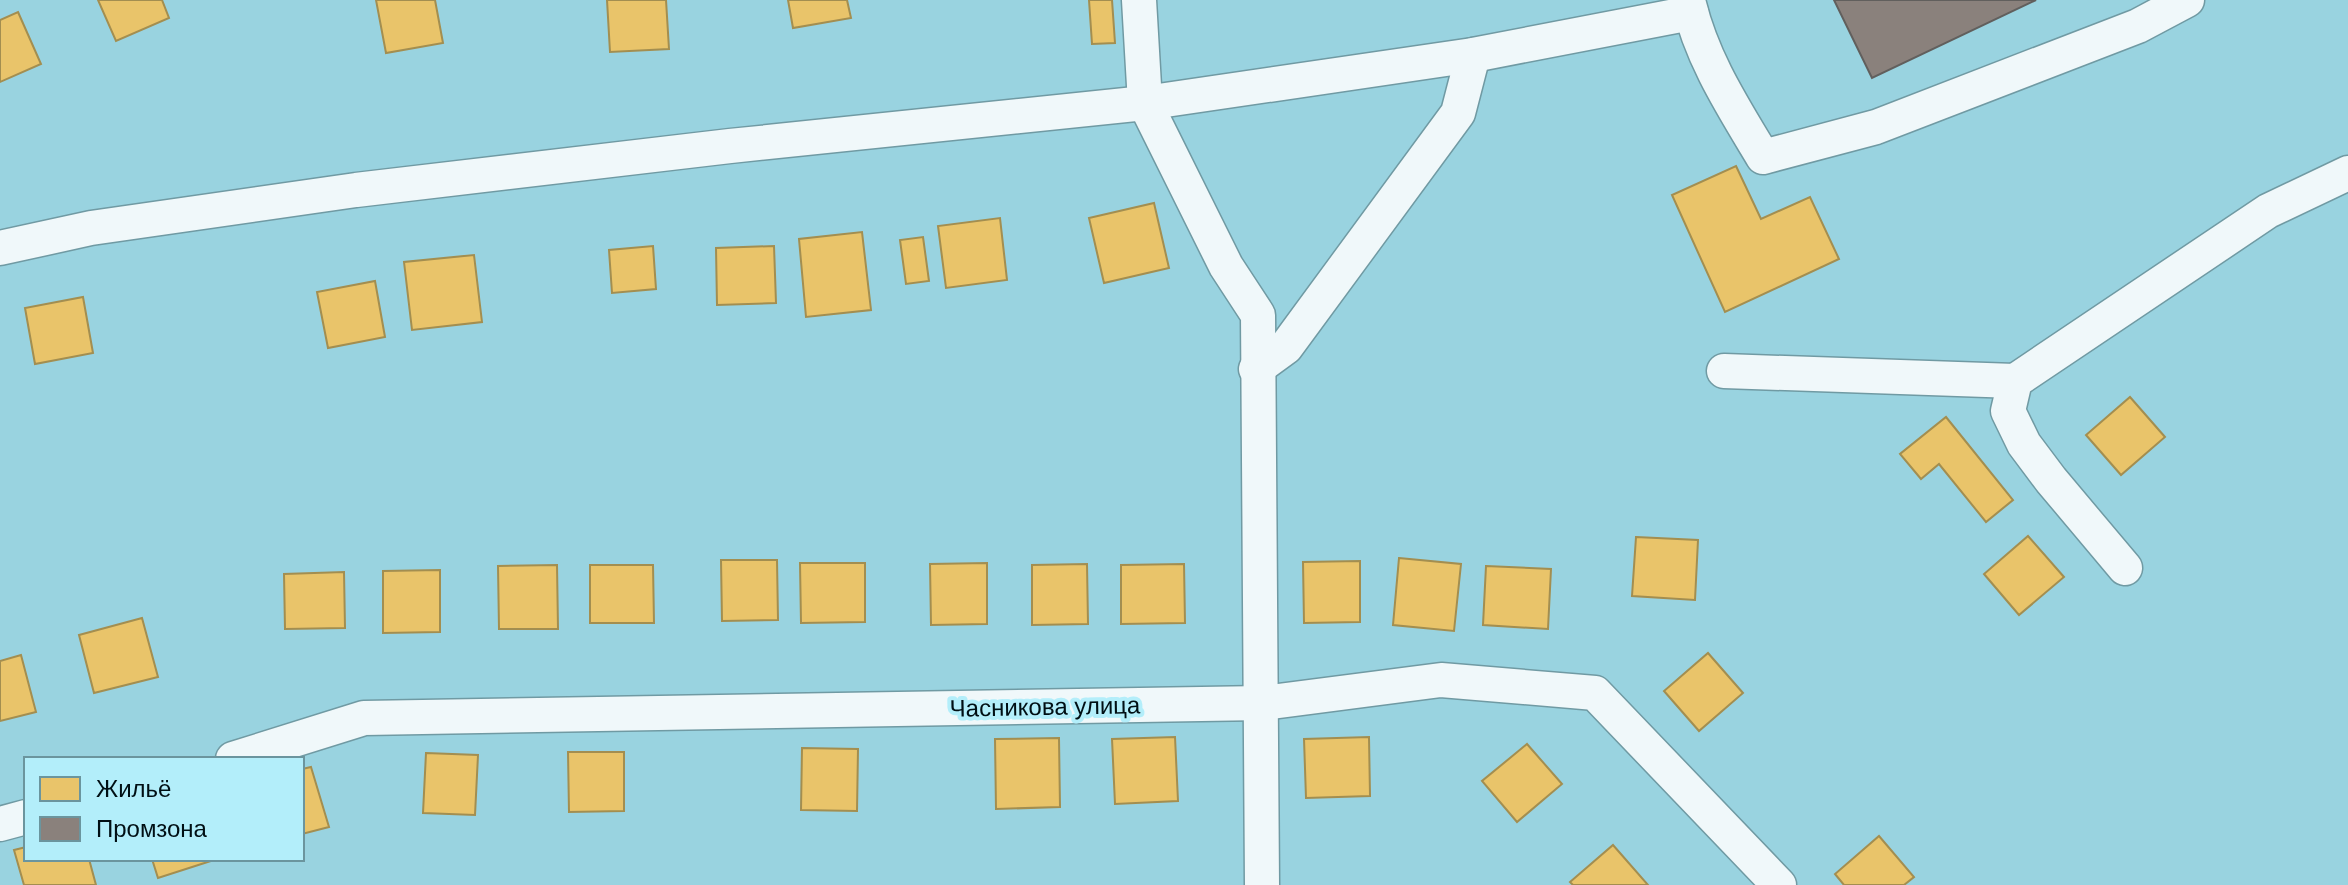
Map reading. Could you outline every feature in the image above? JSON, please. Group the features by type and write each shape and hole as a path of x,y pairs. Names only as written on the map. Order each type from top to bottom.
{"street":[{"path":"1139,0 1145,103 1226,266 1258,315 1262,885"},
{"path":"0,248 91,228 356,190 730,146 1145,103 1473,55 1690,6 1704,53 1763,157 1876,127 2138,26 2187,0"},
{"path":"1256,369 1286,347 1458,113 1473,55"},
{"path":"1724,371 2015,381 2268,211 2348,173"},
{"path":"2015,381 2008,411 2024,444 2125,568"},
{"name":"Часникова улица","path":"239,757 364,718 1263,703 1441,680 1595,693 1779,885"},
{"path":"0,824 24,818"}],"building: Жильё":[{"path":"98,0 162,0 169,18 116,41"},
{"path":"376,0 435,0 443,43 386,53"},
{"path":"607,0 666,0 669,49 610,52"},
{"path":"788,0 847,0 851,18 793,28"},
{"path":"1089,0 1112,0 1115,43 1092,44"},
{"path":"18,12 41,64 0,82 0,20"},
{"path":"1736,166 1761,219 1810,197 1839,259 1725,312 1672,195"},
{"path":"1154,203 1169,268 1104,283 1089,218"},
{"path":"1000,218 1007,280 946,288 938,226"},
{"path":"862,232 871,310 806,317 799,239"},
{"path":"923,237 929,281 906,284 900,240"},
{"path":"653,246 656,289 612,293 609,250"},
{"path":"774,246 776,303 717,305 716,248"},
{"path":"474,255 482,322 412,330 404,262"},
{"path":"375,281 385,337 328,348 317,292"},
{"path":"83,297 93,353 35,364 25,308"},
{"path":"2130,397 2165,437 2121,475 2086,435"},
{"path":"1946,417 2013,500 1986,522 1939,464 1921,479 1900,454"},
{"path":"2028,536 2064,577 2019,615 1984,574"},
{"path":"1636,537 1698,540 1695,600 1632,596"},
{"path":"1399,558 1461,564 1454,631 1393,625"},
{"path":"721,560 777,560 778,620 722,621"},
{"path":"1360,561 1360,622 1304,623 1303,562"},
{"path":"800,563 865,563 865,622 801,623"},
{"path":"987,563 987,624 931,625 930,564"},
{"path":"1087,564 1088,624 1032,625 1032,565"},
{"path":"1184,564 1185,623 1121,624 1121,565"},
{"path":"557,565 558,629 499,629 498,566"},
{"path":"590,565 653,565 654,623 590,623"},
{"path":"1486,566 1551,569 1548,629 1483,625"},
{"path":"440,570 440,632 383,633 383,571"},
{"path":"344,572 345,628 285,629 284,574"},
{"path":"142,618 158,677 94,693 79,635"},
{"path":"1708,653 1743,693 1699,731 1664,691"},
{"path":"21,655 36,712 0,721 0,661"},
{"path":"1175,737 1178,801 1115,804 1112,739"},
{"path":"1369,737 1370,796 1306,798 1304,739"},
{"path":"1059,738 1060,807 996,809 995,739"},
{"path":"1527,744 1562,784 1517,822 1482,781"},
{"path":"802,748 858,749 857,811 801,810"},
{"path":"568,752 624,752 624,811 569,812"},
{"path":"426,753 478,755 475,815 423,813"},
{"path":"311,767 329,827 304,833 304,769"},
{"path":"1879,836 1914,877 1904,885 1844,885 1835,874"},
{"path":"1613,845 1648,885 1573,885 1570,882"},
{"path":"24,848 24,861 90,861 96,885 24,885 14,850"},
{"path":"153,861 211,861 158,878"}],"building: Промзона":[{"path":"1834,0 2036,0 1872,78"}]}
